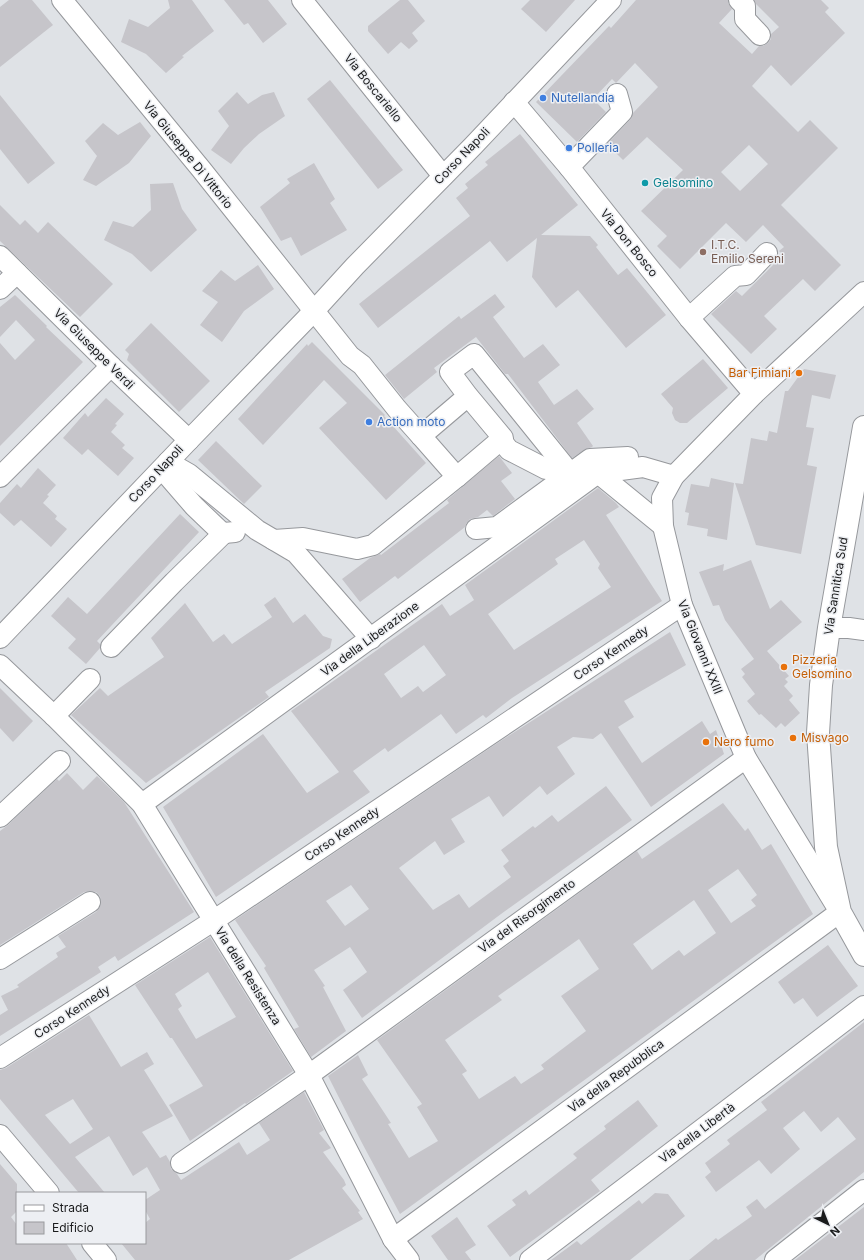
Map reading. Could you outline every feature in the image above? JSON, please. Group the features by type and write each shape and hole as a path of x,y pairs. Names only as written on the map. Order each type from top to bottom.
{"main road":[{"name":"Via Sannitica Sud","path":"864,427 862,452 829,628 821,686 818,733 826,846 840,912 864,955"}],"street":[{"name":"Via Giuseppe Di Vittorio","path":"62,0 201,169 313,312"},
{"name":"Via Boscariello","path":"302,0 444,176"},
{"name":"Corso Napoli","path":"0,638 611,0"},
{"path":"739,0 745,6 745,19 760,34"},
{"path":"569,168 622,112 617,94"},
{"name":"Via Don Bosco","path":"514,102 689,318 754,394"},
{"path":"689,318 735,276 746,275 767,253"},
{"name":"Via Giuseppe Verdi","path":"0,256 111,366 189,440"},
{"path":"0,289 17,274"},
{"name":"Via Giovanni XXIII","path":"840,912 746,758 682,606 663,526 662,498 674,476 754,394 864,292"},
{"path":"313,312 350,356 362,366 397,409 457,477"},
{"path":"474,354 570,473 546,469 509,450 501,440 503,438 450,372 474,354"},
{"path":"0,477 111,366"},
{"path":"421,436 468,396"},
{"path":"490,423 514,404"},
{"path":"274,540 303,538 357,549 373,545 501,440"},
{"name":"Via della Liberazione","path":"476,529 497,527 590,459 636,457 643,467"},
{"path":"165,465 188,474 257,530 296,553 371,638"},
{"path":"165,465 194,506 224,533"},
{"name":"Via della Liberazione","path":"142,804 598,473 643,467 674,476"},
{"path":"598,473 663,526"},
{"path":"112,647 174,582 224,533 257,530"},
{"name":"Corso Kennedy","path":"0,1058 213,921 682,606"},
{"path":"829,628 864,630"},
{"name":"Via della Resistenza","path":"0,665 54,716 142,804 309,1074 393,1239 409,1260"},
{"path":"54,716 90,679"},
{"name":"Via del Risorgimento","path":"182,1163 309,1074 746,758"},
{"path":"0,817 60,761"},
{"path":"0,959 90,902"},
{"name":"Via della Repubblica","path":"393,1239 840,912"},
{"name":"Via della Libertà","path":"530,1260 864,1006"},
{"path":"0,1135 49,1192"},
{"path":"775,1260 864,1190"},
{"path":"93,1244 106,1260"}],"building":[{"path":"9,0 32,0 53,25 0,67 0,7"},
{"path":"168,0 192,0 214,31 182,56 184,57 166,73 146,54 121,42 129,19 148,27 170,8"},
{"path":"224,0 268,0 287,24 263,43 248,23 244,25"},
{"path":"400,0 408,0 425,21 412,33 418,41 409,49 401,42 388,54 368,31 368,26"},
{"path":"530,0 575,0 546,32 521,9"},
{"path":"636,0 728,0 728,3 732,9 719,23 752,54 759,46 763,46 768,43 771,39 771,34 779,27 756,4 754,0 821,0 829,8 825,12 845,33 791,86 771,65 752,86 798,132 810,120 838,148 781,205 841,265 815,291 803,279 764,316 777,329 751,354 711,314 736,291 742,296 783,255 779,251 784,247 763,225 746,242 726,223 680,269 657,246 667,236 641,211 683,170 647,137 623,160 607,144 630,120 633,113 658,87 635,63 616,83 612,79 593,99 606,112 577,142 536,102 609,26 611,28","holes":["749,145 768,164 740,191 721,172"]},
{"path":"330,80 403,170 378,189 307,99"},
{"path":"237,92 248,104 262,95 274,92 285,116 259,134 244,148 231,164 211,150 229,126 218,111"},
{"path":"0,95 55,163 28,184 0,149"},
{"path":"140,122 151,136 129,163 96,186 83,180 97,156 85,141 103,123 118,135"},
{"path":"520,134 578,205 541,235 590,236 598,245 596,247 618,275 627,268 666,315 626,348 578,290 556,308 532,277 537,238 507,262 490,241 378,328 359,304 470,216 456,198 468,188 465,184 488,165 485,162"},
{"path":"314,163 335,199 330,203 347,230 301,256 291,237 281,241 260,207 290,183 287,179"},
{"path":"173,183 182,209 197,230 151,272 132,254 104,240 113,221 133,227 151,210 150,184"},
{"path":"0,205 20,225 25,220 38,233 48,222 113,284 80,317 0,241"},
{"path":"258,265 274,289 244,311 222,342 200,325 218,302 202,291 221,270 235,281"},
{"path":"495,294 505,307 493,317 524,358 543,344 560,365 538,382 554,405 577,389 594,409 577,423 593,446 572,458 508,374 505,374 476,337 434,368 437,372 404,399 385,375 459,316 461,319"},
{"path":"15,295 83,362 0,446 0,343 15,360 35,340 16,320 0,337 0,307"},
{"path":"151,323 210,381 179,412 127,360 129,354 125,350"},
{"path":"312,342 385,415 384,416 426,463 386,500 319,428 347,403 324,380 263,445 238,419 307,344 308,346"},
{"path":"703,359 728,388 687,423 680,423 675,420 672,413 673,408 661,394"},
{"path":"804,369 836,375 830,399 812,395 806,427 814,428 807,465 817,467 801,554 756,545 735,483 743,484 751,438 767,441 769,431 777,433 785,391 788,391"},
{"path":"106,398 124,414 115,424 117,425 111,432 125,445 122,448 134,458 118,476 88,449 82,455 63,438 85,413 88,417"},
{"path":"216,441 262,486 244,504 198,460"},
{"path":"499,456 512,473 501,481 515,499 493,516 487,510 478,517 470,519 465,527 398,579 395,576 360,602 342,579 370,558 380,554 381,555 449,503 447,500"},
{"path":"38,468 56,485 47,495 49,496 43,503 57,516 55,519 67,529 51,547 21,520 14,526 0,513 0,503 17,484 21,488"},
{"path":"711,478 734,483 727,540 707,536 708,529 687,525 689,513 685,512 691,484 709,487"},
{"path":"598,488 619,507 606,515 662,601 512,698 486,718 483,715 456,734 441,714 388,752 385,748 353,771 370,792 216,897 163,807 263,734 307,793 339,772 291,711 442,604 450,616 474,600 465,585","holes":["584,540 600,564 598,568 611,587 514,650 488,614 558,564 555,559","424,645 446,675 423,692 418,686 401,698 384,674"]},
{"path":"180,514 199,532 97,641 100,644 100,648 86,664 68,648 76,639 51,616 68,597 87,614"},
{"path":"751,560 770,609 781,600 802,622 767,651 789,676 785,679 788,682 784,686 793,696 789,700 800,713 785,727 781,723 776,728 761,714 759,715 747,701 755,694 742,677 745,674 741,669 754,659 725,620 719,605 713,606 699,572 724,564 723,571"},
{"path":"275,597 293,623 305,614 323,636 332,639 330,648 265,692 269,697 146,783 71,715 100,688 108,696 164,657 151,638 185,603 213,642 224,634 232,644 272,617 264,605"},
{"path":"670,632 686,665 624,701 634,717 618,727 642,763 702,721 710,734 716,730 724,754 651,807 601,733 593,739 573,737 557,747 575,774 547,795 540,786 503,817 489,796 451,819 465,842 444,855 435,841 399,868 433,910 459,894 469,908 511,877 503,866 509,861 501,850 533,826 535,828 552,815 558,822 606,786 632,820 501,914 362,1018 343,990 367,972 350,947 314,970 325,986 323,987 346,1031 311,1057 294,1029 299,1027 264,968 266,966 235,920 496,744","holes":["351,885 369,909 345,926 326,901"]},
{"path":"0,688 33,721 13,742 0,728"},
{"path":"67,773 83,790 97,776 124,802 194,912 118,961 115,956 98,967 101,972 0,1036 0,1015 8,1010 1,996 19,987 17,985 58,957 56,953 66,947 58,936 96,912 100,907 100,896 96,892 84,892 0,945 0,831 57,779 59,781"},
{"path":"723,803 745,831 748,828 762,850 771,844 813,914 400,1214 328,1076 358,1055 368,1075 362,1079 391,1123 388,1124 409,1158 438,1141 417,1107 422,1104 377,1040 637,851 642,859","holes":["738,869 757,895 751,900 756,906 731,923 708,890","694,900 716,933 684,956 679,950 652,970 633,944","579,939 599,969 561,996 586,1031 541,1065 544,1069 521,1084 515,1076 479,1099 462,1074 467,1071 445,1040 502,1000 498,996"]},
{"path":"210,937 293,1071 190,1141 169,1105 203,1086 135,985","holes":["208,972 236,1017 196,1039 178,1009 182,1006 175,994"]},
{"path":"828,945 858,986 817,1017 803,998 794,1004 778,982"},
{"path":"89,1015 121,1067 147,1052 154,1064 144,1070 173,1116 142,1132 160,1158 166,1155 170,1162 171,1169 181,1180 239,1142 247,1155 270,1140 259,1123 304,1092 324,1130 319,1133 331,1148 323,1152 344,1180 346,1185 342,1188 360,1211 358,1212 363,1219 289,1260 135,1260 122,1244 146,1244 146,1222 150,1219 146,1212 146,1199 160,1190 147,1167 133,1176 109,1136 75,1157 104,1192 78,1192 0,1099 0,1070 6,1068","holes":["73,1099 93,1129 70,1144 45,1115"]},
{"path":"864,1022 864,1172 755,1260 689,1260 716,1238 718,1240 752,1216 746,1207 757,1199 765,1209 856,1139 838,1117 821,1132 804,1111 783,1128 800,1149 771,1174 759,1160 716,1192 705,1177 711,1172 705,1163 730,1144 727,1140 767,1110 761,1102"},
{"path":"638,1100 658,1126 591,1180 600,1191 510,1257 487,1226 516,1205 512,1200 526,1190 529,1195 577,1158 573,1154 606,1129 604,1126"},
{"path":"0,1164 17,1184 16,1212 11,1217 16,1224 16,1244 67,1244 77,1260 0,1260"},
{"path":"655,1193 668,1194 685,1216 630,1260 551,1260 577,1241 581,1245 639,1200 642,1204"},
{"path":"864,1207 864,1260 795,1260"},
{"path":"457,1217 476,1245 465,1252 471,1260 448,1260 431,1236"}],"place":[{"name":"Nutellandia","path":"543,98"},
{"name":"Polleria","path":"569,148"},
{"name":"Gelsomino","path":"645,183"},
{"name":"I.T.C. Emilio Sereni","path":"703,252"},
{"name":"Bar Fimiani","path":"799,373"},
{"name":"Action moto","path":"369,422"},
{"name":"Pizzeria Gelsomino","path":"784,667"},
{"name":"Misvago","path":"793,738"},
{"name":"Nero fumo","path":"706,742"}]}
